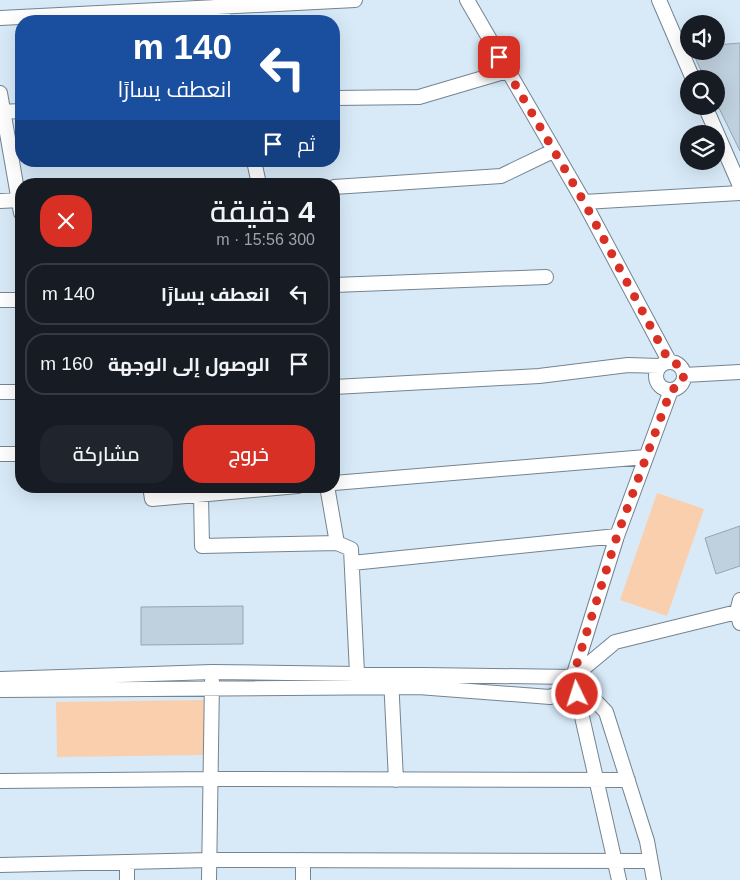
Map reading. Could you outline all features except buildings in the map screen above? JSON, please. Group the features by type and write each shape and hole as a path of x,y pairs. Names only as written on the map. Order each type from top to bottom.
{"street":[{"path":"44,15 220,3 355,0"},
{"path":"466,0 584,202 664,364"},
{"path":"659,0 689,70"},
{"path":"0,18 15,17"},
{"path":"340,98 420,97 507,71"},
{"path":"0,93 15,179"},
{"path":"2,112 15,111"},
{"path":"709,115 740,186"},
{"path":"340,187 501,176 554,151"},
{"path":"584,202 740,193"},
{"path":"0,201 15,204"},
{"path":"340,285 546,276"},
{"path":"0,300 15,300"},
{"path":"340,387 538,376 628,364 664,364 679,365 684,375 681,385 671,390 665,390 657,382 655,377 664,364"},
{"path":"684,375 740,372"},
{"path":"619,880 573,676 617,536 671,390"},
{"path":"0,392 15,392"},
{"path":"0,454 15,454"},
{"path":"340,482 646,457"},
{"path":"151,493 152,500 223,493"},
{"path":"328,493 337,543"},
{"path":"201,495 202,546 337,543 351,549 357,673"},
{"path":"352,563 617,536"},
{"path":"0,679 212,672 357,673 418,687 550,697 562,692 573,676 615,642 739,612"},
{"path":"209,880 212,672"},
{"path":"0,690 212,688 391,680 573,676 606,712 647,841 654,880"},
{"path":"391,680 396,780"},
{"path":"0,781 211,779 628,780"},
{"path":"0,865 210,860 650,861"},
{"path":"303,860 304,880"},
{"path":"127,862 127,880"}],"shaded area":[{"path":"657,493 704,509 667,616 620,600"},
{"path":"204,700 205,755 57,757 56,702"}],"route":[{"path":"499,57 584,202 669,361 679,365 683,369 684,375 681,385 671,390 617,536 573,676 577,694"}]}
